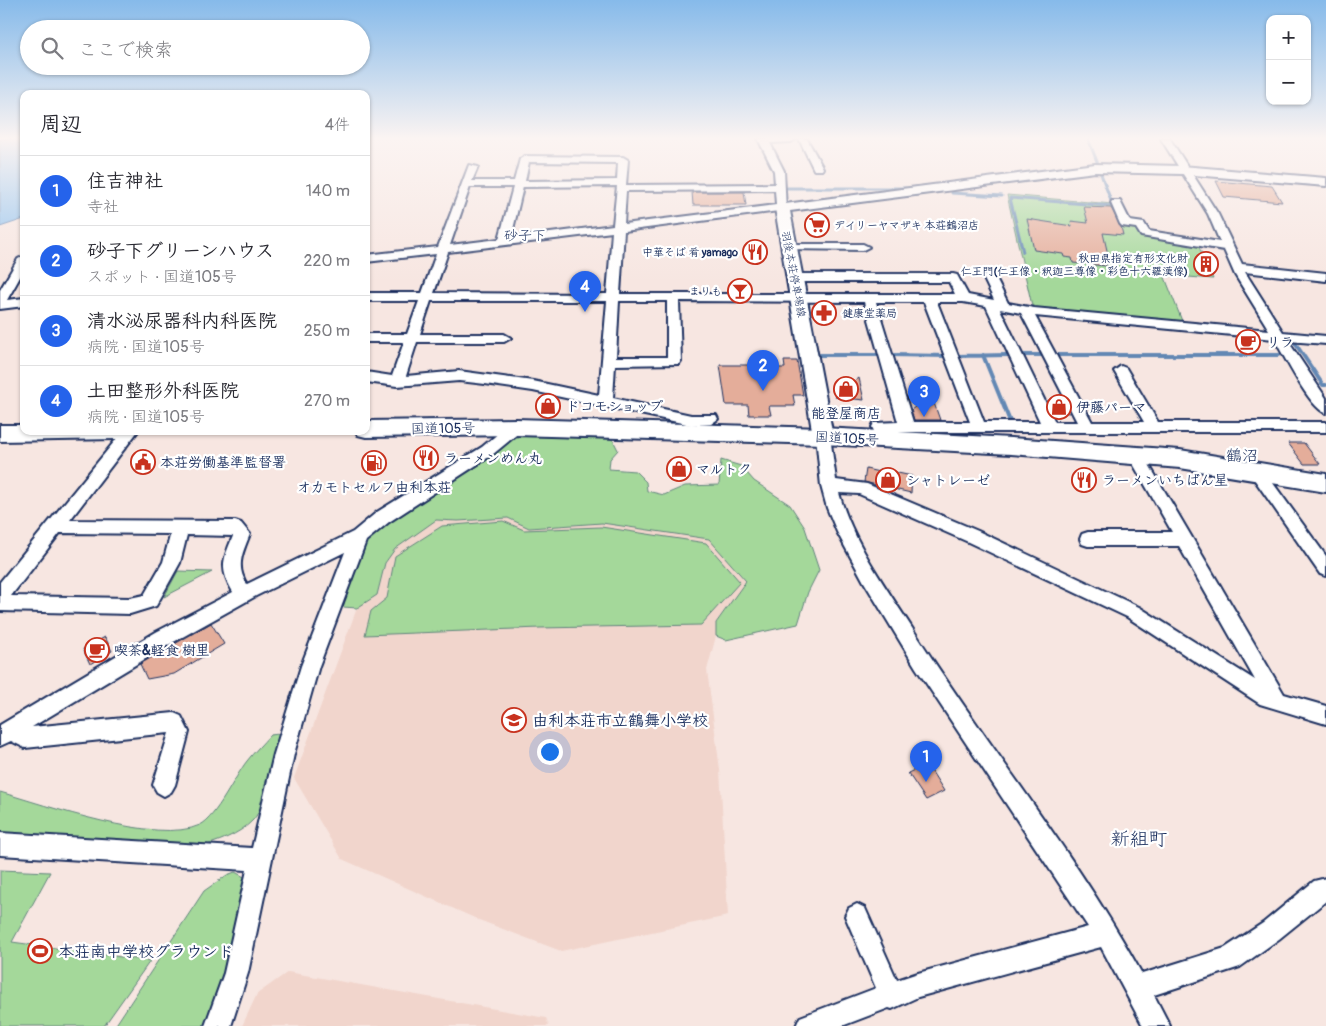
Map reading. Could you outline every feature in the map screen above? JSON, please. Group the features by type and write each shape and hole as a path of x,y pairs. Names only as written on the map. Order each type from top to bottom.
{"highway":[{"name":"国道105号","path":"370,429 516,427 823,436 1011,446 1180,459 1326,484"},
{"path":"0,433 20,433"}],"main road":[{"path":"782,208 947,187"},
{"name":"羽後本荘停車場線","path":"782,208 800,298 823,436"}],"street":[{"path":"397,381 465,187"},
{"path":"504,242 517,187"},
{"path":"370,258 442,249 504,242 617,228 782,208 781,187 621,188 617,228 606,402"},
{"path":"1198,187 1213,214 1238,267 1278,335 1326,408"},
{"path":"1116,203 1126,224 1140,225 1145,234 1227,247"},
{"path":"789,247 863,247"},
{"path":"20,265 0,303 20,302"},
{"path":"1238,267 1326,277"},
{"path":"0,278 13,276"},
{"path":"795,278 953,278 963,298"},
{"path":"989,278 997,305 1050,427"},
{"path":"370,297 963,298 1026,311 1326,340"},
{"path":"609,361 674,361 673,298"},
{"path":"869,298 907,427"},
{"path":"929,298 979,428"},
{"path":"1026,311 1087,427"},
{"path":"370,338 504,338"},
{"path":"1121,371 1154,427"},
{"path":"370,378 397,381 433,377 476,378 533,386 691,420 712,419"},
{"path":"6,732 163,638 244,594 359,537 383,518 487,451 516,427"},
{"path":"879,427 1326,427"},
{"path":"128,435 5,589 0,603 130,606 150,601 171,563 179,535 174,528"},
{"path":"823,436 829,486 845,532 887,607 1107,934 1157,1026"},
{"path":"1136,455 1277,700"},
{"path":"1257,472 1326,569"},
{"path":"829,486 861,488 1114,601 1267,698 1326,715"},
{"path":"55,526 235,528 242,534 230,565 231,575 244,594"},
{"path":"218,1026 236,973 284,754 310,666 359,537"},
{"path":"1088,539 1184,539"},
{"path":"6,732 25,738 174,723 179,732 164,785"},
{"path":"0,844 260,860"},
{"path":"1136,988 1232,958 1271,931 1322,889 1326,889"},
{"path":"857,916 892,997"},
{"path":"810,1026 918,986 1107,934"}],"shaded area":[{"name":"由利本荘市立鶴舞小学校","path":"508,518 529,528 602,523 710,539 746,582 716,623 716,636 707,670 720,770 728,916 561,951 479,920 342,859 294,778 357,608 377,595 385,563 395,549 435,520 458,521"},
{"path":"288,972 546,1018 549,1026 242,1026 257,994"}],"green space":[{"path":"1007,195 1113,204 1123,225 1139,227 1144,236 1198,245 1213,279 1164,275 1184,326 1033,310"},
{"path":"603,435 613,440 618,450 610,459 609,469 635,471 646,482 647,491 664,495 685,486 719,485 721,460 741,466 754,481 790,505 805,528 819,570 808,592 798,624 726,640 716,636 716,623 746,581 709,539 602,523 529,528 508,518 458,521 436,520 395,549 385,563 377,595 357,608 343,607 358,558 372,535 395,515 510,436"},
{"path":"503,521 524,530 601,527 706,543 740,582 701,625 540,628 365,635 371,611 387,598 395,556 442,526"},
{"path":"178,571 212,572 164,597"},
{"path":"279,734 271,779 258,813 241,830 212,843 197,848 0,832 0,792 101,821 130,827 181,830 200,825 212,814 252,754 270,735"},
{"name":"本荘南中学校グラウンド","path":"0,870 50,872 12,942 150,961 104,1026 0,1026"},
{"path":"235,872 246,878 232,958 209,1026 115,1026 204,891 227,875"}],"water":[{"path":"0,187 20,187 20,220 0,227"}],"building":[{"path":"1219,187 1273,187 1282,202 1224,197"},
{"path":"692,192 744,192 746,205 693,205"},
{"path":"1084,207 1111,208 1121,227 1123,235 1103,233 1109,259 1105,258 1107,266 1073,263 1072,258 1064,257 1063,254 1034,250 1027,219 1072,226 1071,221 1088,223"},
{"path":"784,361 797,361 803,395 793,395 795,406 769,406 771,415 749,415 748,405 726,405 720,365 758,365 758,368 785,368"},
{"name":"能登屋商店","path":"859,378 864,400 835,397"},
{"path":"1047,401 1064,401 1070,413 1052,412"},
{"path":"920,403 934,403 940,420 914,420 911,410"},
{"path":"1288,443 1304,443 1320,464 1304,464"},
{"name":"シャトレーゼ","path":"866,469 879,472 879,469 912,476 911,493 864,482"},
{"path":"211,623 224,644 174,674 147,679 140,664"},
{"name":"喫茶&軽食 樹里","path":"105,637 112,651 90,664 83,649"},
{"path":"927,764 944,791 926,800 908,773"}],"waterway":[{"path":"1106,187 1111,201"},
{"path":"787,188 916,188"},
{"path":"952,193 1002,196"},
{"path":"1023,252 1010,198 1112,206"},
{"path":"1293,340 1323,385 1326,385"},
{"path":"820,355 881,355"},
{"path":"891,355 947,356"},
{"path":"957,356 983,355"},
{"path":"983,355 1011,424"},
{"path":"983,355 1007,355"},
{"path":"1020,355 1045,355"},
{"path":"1055,355 1279,355"}],"place":[{"name":"デイリーヤマザキ 本荘鶴沼店","path":"817,225"},
{"name":"中華そば 肴 yamago","path":"755,252"},
{"name":"秋田県指定有形文化財 仁王門(仁王像・釈迦三尊像・彩色十六羅漢像)","path":"1206,264"},
{"name":"まりも","path":"740,291"},
{"name":"土田整形外科医院","path":"585,312"},
{"name":"健康堂薬局","path":"824,313"},
{"name":"リラ","path":"1248,342"},
{"name":"能登屋商店","path":"846,389"},
{"name":"砂子下グリーンハウス","path":"763,391"},
{"name":"ドコモショップ","path":"548,406"},
{"name":"伊藤パーマ","path":"1059,407"},
{"name":"清水泌尿器科内科医院","path":"924,417"},
{"name":"ラーメンめん丸","path":"426,458"},
{"name":"本荘労働基準監督署","path":"143,462"},
{"name":"オカモトセルフ由利本荘","path":"374,463"},
{"name":"マルトク","path":"679,469"},
{"name":"シャトレーゼ","path":"888,480"},
{"name":"ラーメンいちばん星","path":"1084,480"},
{"name":"喫茶&軽食 樹里","path":"97,650"},
{"name":"由利本荘市立鶴舞小学校","path":"514,720"},
{"name":"住吉神社","path":"926,782"},
{"name":"本荘南中学校グラウンド","path":"40,951"}],"district":[{"name":"砂子下","path":"525,235"},
{"name":"鶴沼","path":"1242,455"},
{"name":"新組町","path":"1139,838"}]}
